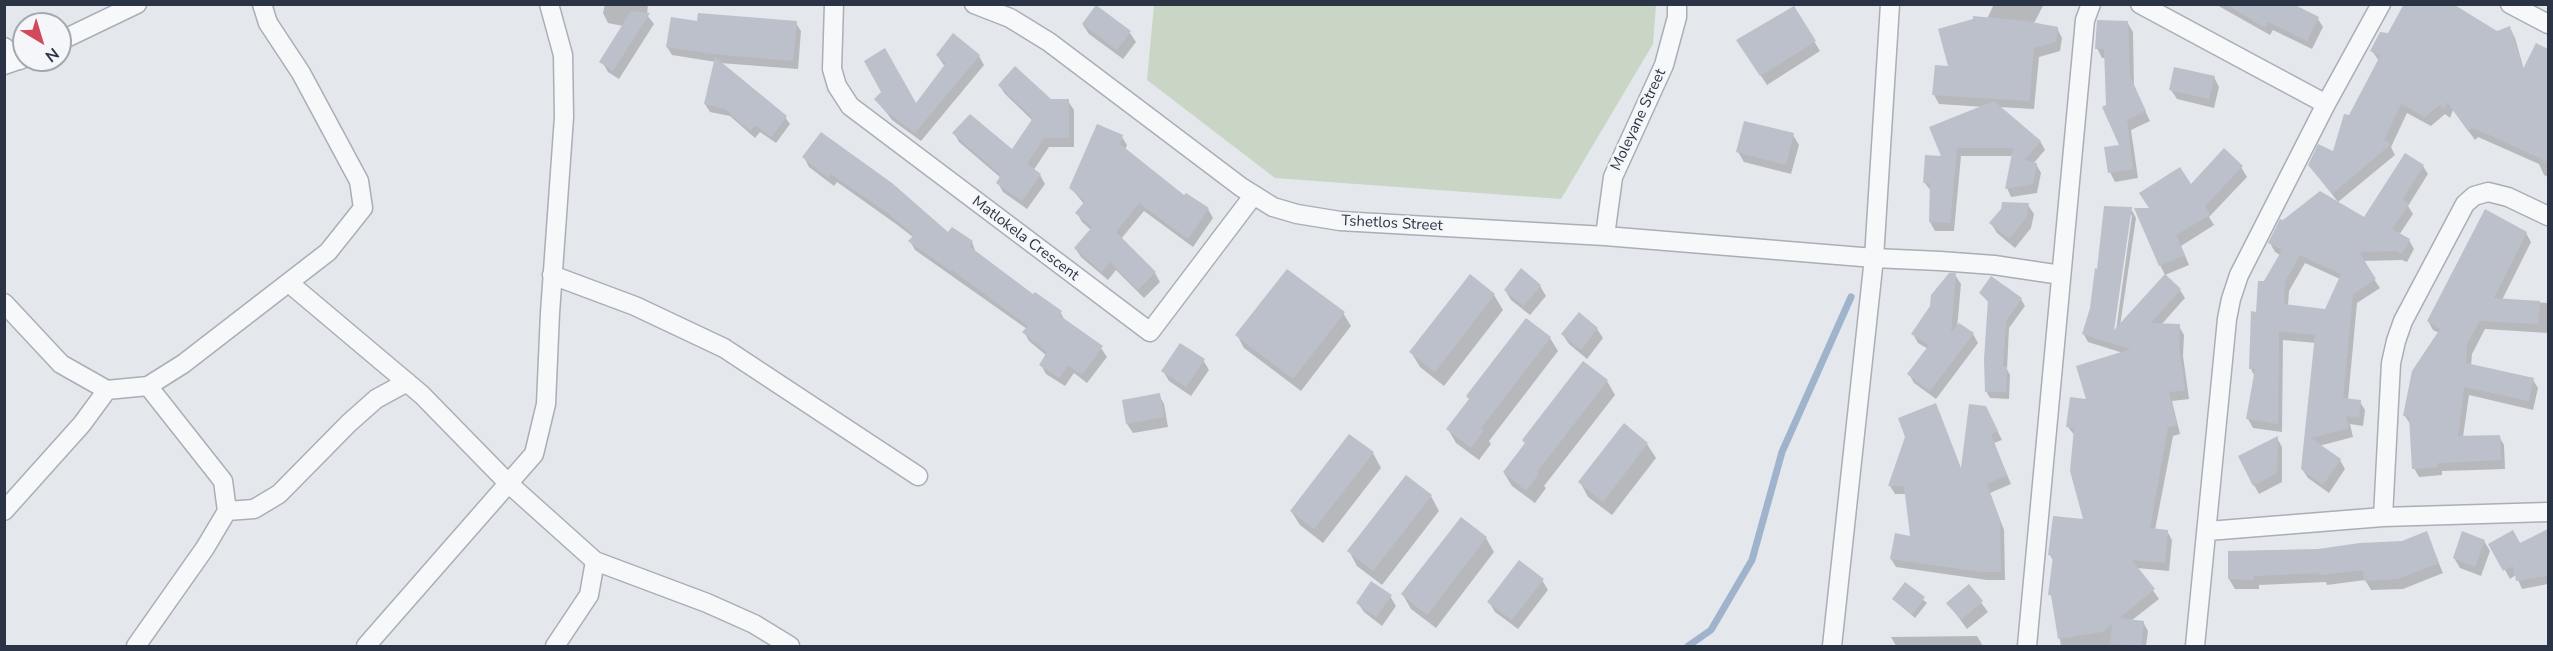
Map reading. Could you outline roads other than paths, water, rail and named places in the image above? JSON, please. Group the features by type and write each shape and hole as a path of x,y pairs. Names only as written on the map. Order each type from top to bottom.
{"street":[{"path":"72,35 137,4"},
{"path":"6,311 62,364 107,390 148,386 183,364 328,252 363,208 359,181 301,73 268,23 262,4"},
{"path":"366,646 534,453 546,404 552,276 564,117 563,55 549,4"},
{"name":"Matlokela Crescent","path":"834,4 832,69 837,86 850,106 1150,332 1253,196"},
{"name":"Tshetlos Street","path":"974,4 1010,18 1050,42 1253,196 1273,207 1297,214 1340,221 1605,236 1874,258 1994,265 2061,275"},
{"name":"Moleyane Street","path":"1605,236 1613,177 1664,65 1677,17 1677,4"},
{"path":"1832,646 1874,258 1890,4"},
{"path":"2027,646 2085,20 2091,4"},
{"path":"2140,4 2326,104"},
{"path":"2195,646 2227,319 2231,299 2239,275 2326,104 2381,4"},
{"path":"2510,4 2548,24"},
{"path":"2383,517 2391,363 2396,341 2403,321 2465,204 2474,196 2488,192 2508,198 2548,216"},
{"path":"552,276 635,306 724,348 918,476"},
{"path":"288,283 407,382 508,483 595,561 707,603 754,624 790,646"},
{"path":"227,511 254,509 279,494 376,399 407,382"},
{"path":"136,646 205,548 227,511 223,481 148,386"},
{"path":"4,511 82,424 107,390"},
{"path":"2208,531 2383,517 2548,512"},
{"path":"555,646 589,595 595,561"}],"waterway":[{"path":"1688,646 1711,630 1752,560 1782,452 1851,297"}]}
